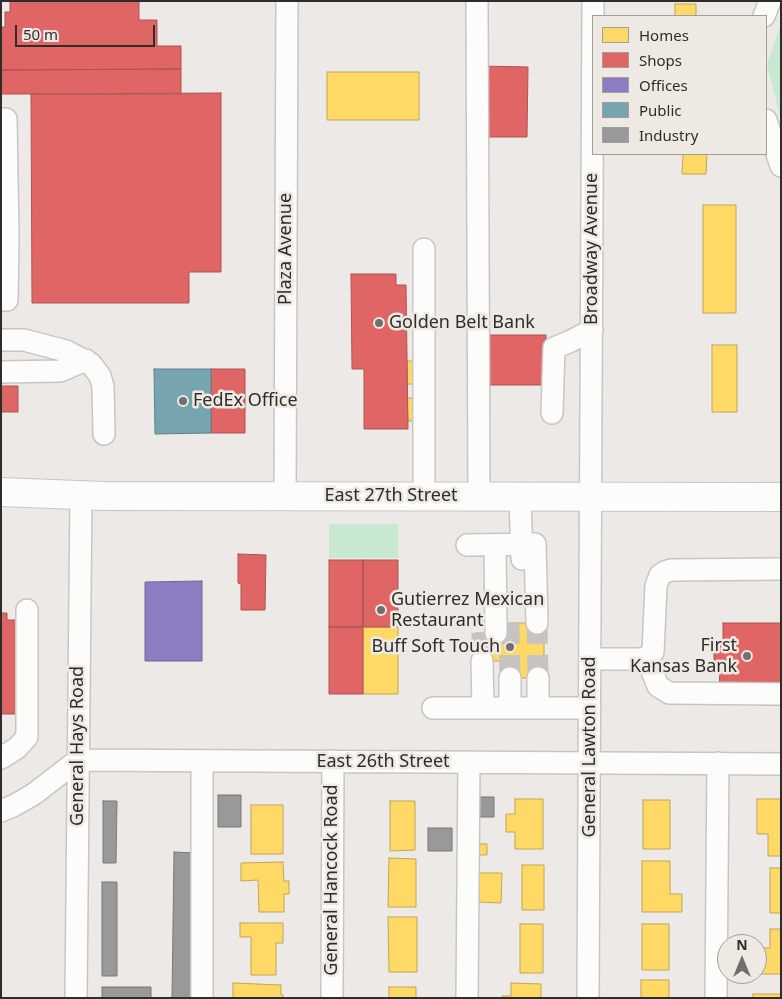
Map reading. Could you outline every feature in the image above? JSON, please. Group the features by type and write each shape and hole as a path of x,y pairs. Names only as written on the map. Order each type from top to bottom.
{"main road":[{"name":"East 27th Street","path":"1,492 104,496 781,497"}],"street":[{"name":"Plaza Avenue","path":"285,496 287,1"},
{"path":"477,1 479,497"},
{"name":"Broadway Avenue","path":"593,1 593,15"},
{"path":"764,15 770,1"},
{"path":"1,119 6,119 8,264 7,300 1,300"},
{"path":"767,123 781,166"},
{"name":"Broadway Avenue","path":"591,497 593,155"},
{"path":"424,249 424,496"},
{"path":"552,413 554,348 592,330"},
{"path":"1,340 24,340 66,351 86,360 97,371 101,380 104,393 104,434"},
{"path":"1,351 66,351"},
{"path":"1,361 86,360"},
{"path":"1,372 60,371 86,360"},
{"name":"General Hays Road","path":"76,998 81,494"},
{"path":"494,545 509,627 494,545 520,497"},
{"name":"General Lawton Road","path":"588,998 591,497"},
{"path":"590,659 640,659 649,656 653,652 656,586 660,575 671,570 781,569"},
{"path":"1,758 28,737 28,610"},
{"path":"640,659 649,664 658,686 670,694 781,694"},
{"path":"489,661 511,708"},
{"path":"511,708 524,678"},
{"path":"433,708 590,708"},
{"path":"1,811 34,794 78,760"},
{"name":"East 26th Street","path":"78,760 781,764"},
{"path":"202,761 202,998"},
{"name":"General Hancock Road","path":"332,998 333,761"},
{"path":"467,998 469,762"},
{"path":"716,998 718,764"}],"green space":[{"path":"781,23 781,119 767,65"},
{"path":"329,524 398,524 398,558 329,558"}],"building: Homes":[{"path":"675,4 696,4 696,15 675,15"},
{"path":"327,72 419,72 419,120 327,120"},
{"path":"683,155 707,155 706,174 682,174"},
{"path":"703,205 736,205 736,313 703,313"},
{"path":"712,345 737,345 737,412 712,412"},
{"path":"407,361 431,361 431,384 407,384"},
{"path":"407,398 431,398 431,420 408,421"},
{"name":"Buff Soft Touch","path":"503,623 544,623 544,678 502,678 503,661 475,661 475,633 503,633"},
{"path":"363,627 398,627 398,694 363,694"},
{"path":"515,799 543,799 543,849 515,849 515,832 506,832 506,814 515,814"},
{"path":"757,799 781,799 781,856 768,856 768,834 757,834"},
{"path":"643,800 670,800 670,849 643,849"},
{"path":"390,801 415,801 415,850 390,851"},
{"path":"251,805 283,805 283,854 251,854"},
{"path":"477,844 487,844 487,855 477,855"},
{"path":"389,858 416,859 416,907 388,907"},
{"path":"642,861 670,861 670,894 682,894 682,912 642,912"},
{"path":"283,862 284,881 289,881 289,894 284,894 284,912 259,912 258,880 241,881 241,863"},
{"path":"522,865 544,865 544,910 522,910"},
{"path":"770,868 781,868 781,913 770,913"},
{"path":"479,873 502,873 501,903 479,902"},
{"path":"388,917 417,917 417,972 389,972"},
{"path":"240,923 283,923 283,943 276,943 276,975 251,975 251,937 240,937"},
{"path":"520,924 543,924 543,973 520,973"},
{"path":"642,924 669,924 669,970 642,970"},
{"path":"770,929 781,929 781,974 767,974 767,948 770,948"},
{"path":"641,980 669,980 669,998 641,998"},
{"path":"233,983 281,985 281,995 283,995 283,998 233,998"},
{"path":"511,983 541,984 541,998 502,998 502,996 511,996"},
{"path":"389,987 416,987 416,998 389,998"},
{"path":"753,994 781,994 781,998 753,998"}],"building: Shops":[{"path":"10,1 139,1 139,20 157,20 157,46 181,46 181,69 1,70 1,27 5,27 5,12 10,12"},
{"path":"481,66 528,67 527,137 480,137"},
{"path":"181,69 181,94 1,94 1,70"},
{"path":"221,93 221,272 189,272 189,303 32,303 31,94"},
{"name":"Golden Belt Bank","path":"351,274 396,274 396,285 406,285 408,429 364,429 364,369 352,369"},
{"path":"482,335 546,335 546,385 482,385"},
{"path":"211,369 245,369 245,433 211,433"},
{"path":"1,386 18,386 18,412 1,412"},
{"path":"238,554 266,555 265,610 241,610 241,584 238,583"},
{"path":"329,560 363,560 363,627 329,627"},
{"name":"Gutierrez Mexican Restaurant","path":"363,560 398,560 398,627 363,627"},
{"path":"1,613 7,613 7,620 16,620 18,714 1,714"},
{"name":"First Kansas Bank","path":"723,623 781,623 781,689 779,689 779,705 758,705 758,687 719,687 720,672 714,672 714,640 723,640"},
{"path":"329,627 363,627 363,694 329,694"}],"building: Offices":[{"path":"202,581 202,661 145,661 145,582"}],"building: Public":[{"name":"FedEx Office","path":"154,369 211,369 211,433 155,434"}],"building: Industry":[{"path":"218,795 241,795 241,827 218,827"},
{"path":"477,797 494,797 494,817 476,817"},
{"path":"103,801 117,801 116,863 103,863"},
{"path":"428,828 452,828 452,851 428,851"},
{"path":"174,852 195,853 193,998 172,998"},
{"path":"102,882 117,882 117,976 102,976"},
{"path":"102,987 151,987 151,998 102,998"}],"tunnel":[{"path":"509,623 510,678"},
{"path":"537,623 538,678"},
{"path":"482,633 482,661"}],"place":[{"name":"Golden Belt Bank","path":"379,323"},
{"name":"FedEx Office","path":"183,401"},
{"name":"Gutierrez Mexican Restaurant","path":"381,610"},
{"name":"Buff Soft Touch","path":"510,647"},
{"name":"First Kansas Bank","path":"747,656"}]}
